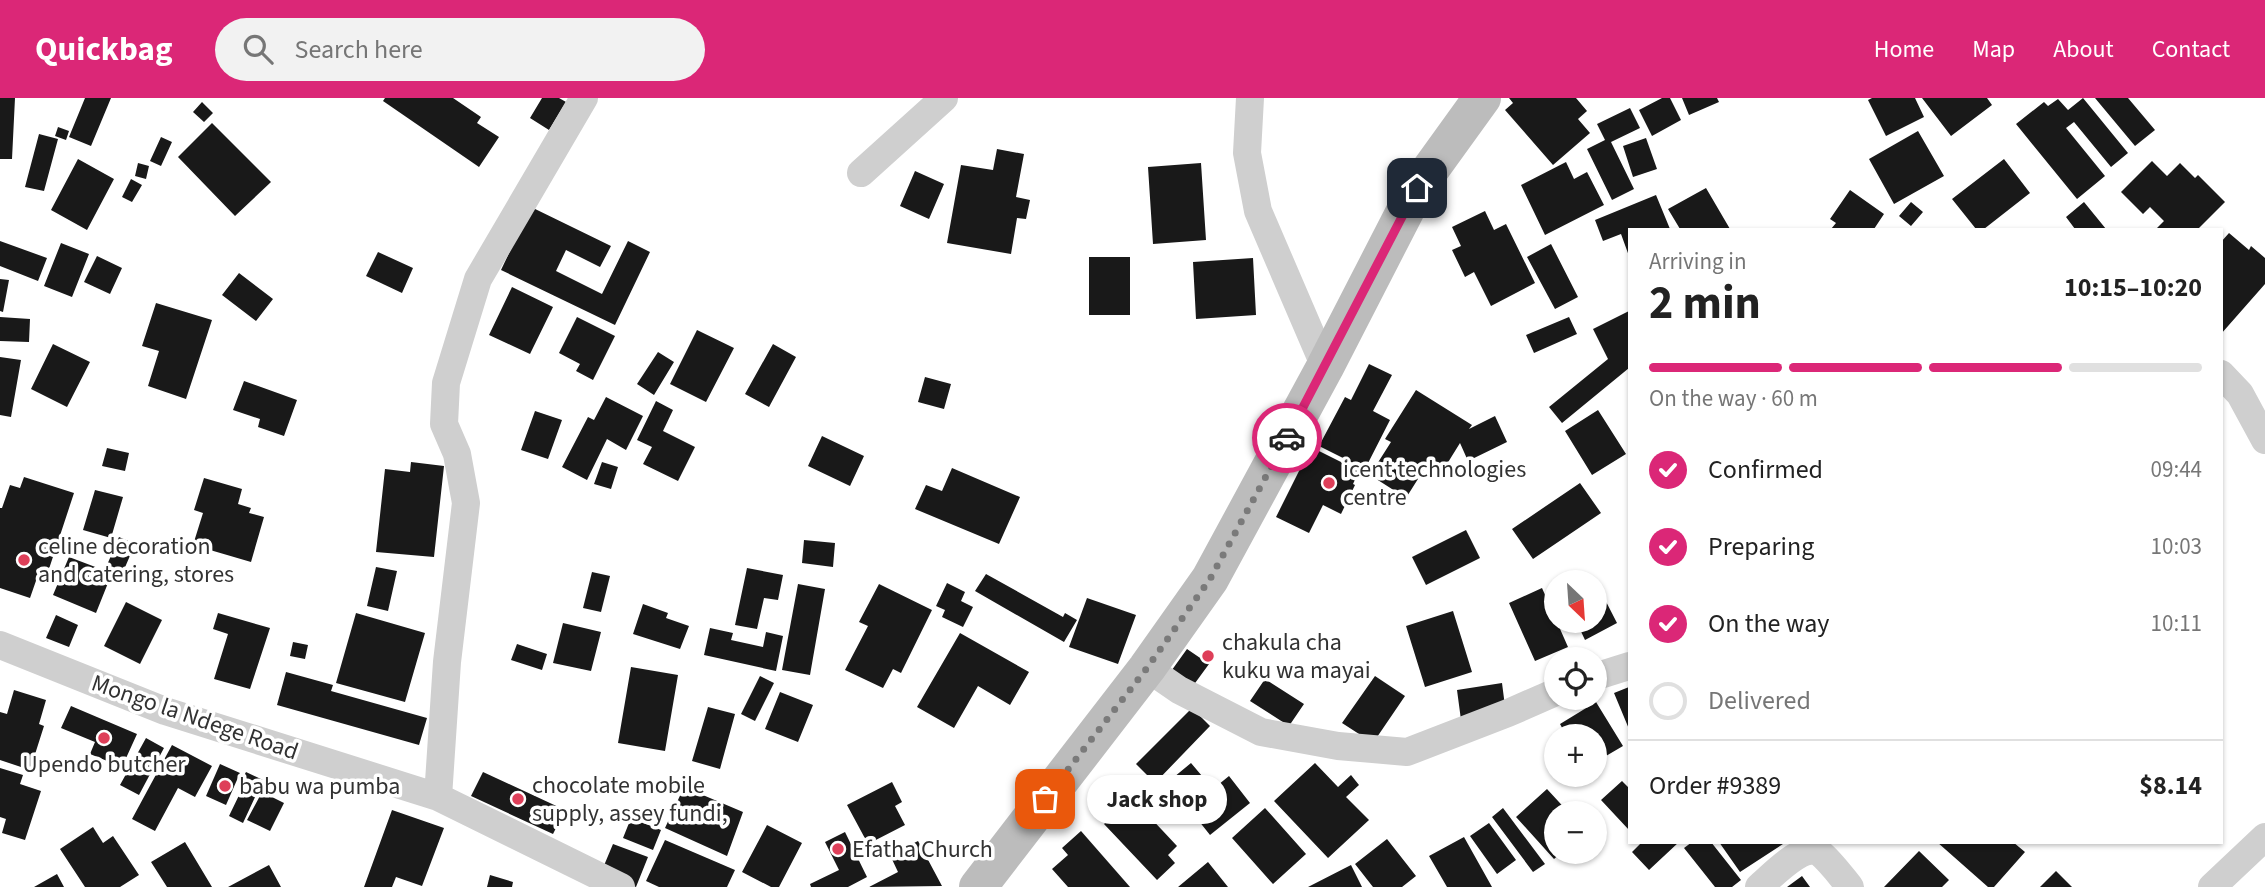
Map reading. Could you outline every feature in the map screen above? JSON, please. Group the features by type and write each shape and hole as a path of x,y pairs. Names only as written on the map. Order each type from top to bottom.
{"street":[{"path":"438,797 447,662 466,503 457,454 444,424 446,383 478,279 584,98"},
{"path":"861,173 944,98"},
{"path":"1250,98 1247,153 1258,211 1325,368"},
{"path":"978,887 1147,668 1210,579 1325,368 1417,188 1482,98"},
{"path":"2223,376 2240,394 2265,440"},
{"name":"Mongo la Ndege Road","path":"0,645 165,711 438,797 621,887"},
{"path":"1607,673 1628,666"},
{"path":"1147,668 1178,690 1261,732 1338,746 1407,752 1544,697"},
{"path":"2212,887 2265,837"},
{"path":"1759,887 1800,853 1809,850 1818,851 1850,887"}],"building":[{"path":"0,98 15,98 12,159 0,159"},
{"path":"85,98 111,98 91,146 69,137"},
{"path":"385,98 453,98 481,117 477,123 499,137 479,167 383,101"},
{"path":"542,98 559,98 566,102 549,130 530,118"},
{"path":"1509,98 1576,98 1587,111 1578,119 1590,133 1553,165 1505,110 1513,103"},
{"path":"1662,98 1670,98 1681,120 1652,136 1639,110"},
{"path":"1682,98 1717,98 1719,102 1689,115"},
{"path":"1915,98 1924,117 1886,136 1868,100"},
{"path":"1922,98 1987,98 1992,105 1951,136"},
{"path":"2083,98 2128,153 2111,167 2074,122 2066,128 2105,176 2077,199 2016,124 2044,102 2048,106 2058,99 2068,110"},
{"path":"2095,98 2128,98 2155,130 2135,146"},
{"path":"202,102 213,113 204,122 193,112"},
{"path":"1630,108 1640,128 1611,142 1634,189 1612,200 1587,149 1605,140 1597,124"},
{"path":"212,123 271,182 235,216 178,157"},
{"path":"58,127 69,131 66,140 55,136"},
{"path":"1918,131 1944,176 1894,204 1869,159"},
{"path":"39,134 58,139 44,191 25,187"},
{"path":"161,137 172,142 161,166 150,161"},
{"path":"1646,138 1657,169 1633,177 1623,146"},
{"path":"997,149 1024,154 1016,197 1030,200 1026,219 1017,218 1011,254 947,243 961,165 993,170"},
{"path":"78,159 114,179 87,230 51,210"},
{"path":"2004,159 2030,193 1985,228 1975,228 1952,199"},
{"path":"2152,161 2167,176 2180,163 2195,178 2198,175 2225,202 2199,228 2157,228 2164,221 2150,207 2143,214 2121,192"},
{"path":"1566,162 1574,179 1587,172 1604,205 1545,235 1521,185"},
{"path":"138,163 149,166 146,179 135,176"},
{"path":"1201,163 1206,240 1153,244 1148,167"},
{"path":"915,171 944,184 929,219 900,206"},
{"path":"131,179 142,185 132,202 122,197"},
{"path":"1706,188 1729,228 1679,228 1668,209"},
{"path":"1850,190 1884,214 1875,228 1832,228 1836,223 1830,219"},
{"path":"1656,195 1670,228 1628,228 1628,253 1621,234 1603,241 1595,220"},
{"path":"1911,202 1923,212 1911,226 1899,216"},
{"path":"2084,202 2105,228 2074,228 2066,217"},
{"path":"531,207 611,246 600,267 566,250 556,271 602,294 628,241 650,252 615,325 501,270"},
{"path":"1485,211 1494,230 1506,224 1535,283 1491,306 1474,272 1465,277 1452,250 1461,246 1452,227"},
{"path":"2229,233 2249,250 2251,246 2265,258 2265,284 2223,332 2223,240"},
{"path":"0,241 47,258 38,281 0,266"},
{"path":"61,243 89,254 72,297 44,286"},
{"path":"1551,244 1578,297 1555,309 1527,257"},
{"path":"378,252 413,268 402,293 366,276"},
{"path":"97,256 122,268 110,294 84,282"},
{"path":"1089,257 1130,257 1130,315 1089,315"},
{"path":"1253,258 1256,315 1196,319 1193,262"},
{"path":"239,273 273,299 256,321 222,295"},
{"path":"0,279 9,280 3,312 0,311"},
{"path":"512,287 553,307 530,354 489,335"},
{"path":"156,303 212,320 186,399 148,386 159,351 142,346"},
{"path":"1628,312 1628,369 1562,423 1549,407 1608,359 1593,329"},
{"path":"0,317 30,319 29,342 0,341"},
{"path":"577,317 615,336 593,380 576,371 580,364 559,353"},
{"path":"1569,317 1577,334 1534,353 1526,335"},
{"path":"697,330 734,348 706,402 670,384"},
{"path":"53,344 90,362 67,407 31,389"},
{"path":"773,344 796,357 769,407 745,394"},
{"path":"658,352 674,362 654,395 637,384"},
{"path":"0,357 21,360 11,417 0,415"},
{"path":"1369,364 1392,375 1373,411 1390,420 1365,469 1319,446 1345,397 1351,400"},
{"path":"925,377 951,384 944,409 918,402"},
{"path":"244,381 297,400 284,436 258,427 260,419 233,410"},
{"path":"1416,390 1472,425 1469,429 1495,416 1507,442 1468,461 1460,443 1442,472 1428,463 1406,498 1370,475 1391,442 1385,439"},
{"path":"606,397 643,416 626,450 607,439 587,480 562,467 588,417 594,420"},
{"path":"656,401 673,410 663,431 695,447 678,481 643,464 652,447 637,440"},
{"path":"1598,410 1626,454 1592,475 1565,431"},
{"path":"535,411 562,420 548,459 521,450"},
{"path":"822,436 864,456 850,486 808,466"},
{"path":"1311,447 1359,471 1341,514 1323,505 1309,533 1276,517"},
{"path":"107,448 129,453 125,471 102,466"},
{"path":"411,462 444,466 434,557 376,552 385,469 410,472"},
{"path":"602,462 618,467 611,489 594,484"},
{"path":"952,468 1020,497 999,544 915,509 926,485 942,491"},
{"path":"24,477 74,493 46,578 38,575 30,598 0,588 0,508 10,485 20,488"},
{"path":"204,478 242,489 238,504 251,508 249,513 264,517 251,562 193,545 203,513 194,510"},
{"path":"1580,483 1601,513 1533,559 1512,529"},
{"path":"95,490 123,497 111,538 83,530"},
{"path":"1466,530 1480,558 1426,585 1412,557"},
{"path":"119,537 135,544 123,572 107,565"},
{"path":"804,540 835,543 833,567 802,563"},
{"path":"69,557 98,568 96,572 110,578 96,613 53,595"},
{"path":"376,567 397,571 388,611 367,606"},
{"path":"747,568 783,575 778,600 764,598 757,629 735,625"},
{"path":"592,572 610,576 601,612 583,608"},
{"path":"986,574 1063,617 1065,613 1077,620 1064,642 975,591"},
{"path":"947,583 965,592 961,601 973,607 963,627 942,617 945,610 936,606"},
{"path":"798,584 825,589 810,675 782,670"},
{"path":"879,584 932,610 901,673 893,669 883,688 845,670 868,626 859,622"},
{"path":"1542,588 1544,634 1562,634 1568,647 1544,647 1544,657 1535,661 1509,603"},
{"path":"1087,598 1136,615 1118,664 1069,647"},
{"path":"126,602 162,620 140,664 104,646"},
{"path":"643,604 668,613 666,618 689,626 680,649 633,634"},
{"path":"1607,604 1617,623 1607,628"},
{"path":"1453,611 1472,672 1425,687 1406,626"},
{"path":"218,613 270,628 250,689 214,679 228,634 213,629"},
{"path":"356,613 425,633 405,702 336,683"},
{"path":"56,615 78,625 69,647 46,638"},
{"path":"563,623 601,632 591,671 553,663"},
{"path":"710,628 733,633 731,640 763,647 766,632 783,636 776,671 704,655"},
{"path":"960,633 1029,672 1010,705 978,686 954,728 917,707"},
{"path":"1582,634 1596,634 1585,640"},
{"path":"293,642 308,645 305,659 290,656"},
{"path":"517,644 547,654 542,670 511,660"},
{"path":"1187,649 1209,664 1190,690 1169,674"},
{"path":"631,667 678,675 665,751 618,743"},
{"path":"286,672 333,685 331,691 427,718 419,745 277,705"},
{"path":"760,676 774,683 755,721 741,714"},
{"path":"1375,676 1405,696 1373,743 1342,723"},
{"path":"1265,679 1304,704 1289,726 1250,701"},
{"path":"1502,683 1506,714 1461,720 1457,690"},
{"path":"1628,687 1628,727 1614,693"},
{"path":"14,690 46,700 39,724 44,726 30,770 0,760 0,712 7,714"},
{"path":"780,692 813,705 798,742 765,729"},
{"path":"71,706 137,734 122,767 90,754 95,742 61,728"},
{"path":"708,707 735,714 720,769 692,761"},
{"path":"1192,708 1210,726 1155,783 1136,764"},
{"path":"1583,710 1601,710 1623,746 1607,755 1607,724 1560,724"},
{"path":"146,738 164,748 139,795 120,785"},
{"path":"172,745 212,766 195,797 178,788 155,831 132,819"},
{"path":"1191,763 1213,789 1229,776 1250,803 1210,835 1168,782"},
{"path":"1315,763 1338,787 1351,775 1359,785 1346,797 1369,820 1328,858 1274,801"},
{"path":"220,764 240,773 226,805 206,796"},
{"path":"0,768 23,775 20,784 41,791 25,840 2,833 6,819 0,817"},
{"path":"246,772 263,780 243,823 229,816 243,787 239,785"},
{"path":"483,772 565,810 553,834 471,796"},
{"path":"1622,781 1628,787 1628,829 1607,806 1607,801 1602,801"},
{"path":"892,782 902,802 895,806 905,825 868,844 847,805"},
{"path":"684,787 743,812 727,856 665,828"},
{"path":"1547,789 1558,801 1544,801 1544,848 1516,817"},
{"path":"262,792 284,803 270,831 247,820"},
{"path":"1132,798 1177,846 1168,855 1175,863 1157,880 1104,824"},
{"path":"1265,808 1306,854 1273,884 1232,838"},
{"path":"1503,808 1545,864 1533,872 1492,817"},
{"path":"392,810 444,828 422,886 396,877 392,887 364,887"},
{"path":"631,818 661,830 653,850 623,838"},
{"path":"1489,823 1516,860 1497,874 1470,836"},
{"path":"767,825 802,843 779,887 771,887 742,872"},
{"path":"93,827 103,843 113,836 139,875 120,887 85,887 60,849"},
{"path":"1081,831 1130,887 1068,887 1052,869 1068,855 1062,848"},
{"path":"845,832 867,877 848,887 811,887 810,884 839,870 825,842"},
{"path":"1464,837 1492,887 1447,887 1429,856"},
{"path":"1387,839 1416,876 1402,887 1373,887 1355,864"},
{"path":"665,840 735,870 727,887 659,887 646,881"},
{"path":"918,841 942,886 869,887 898,872 890,855"},
{"path":"185,842 212,887 167,887 151,862"},
{"path":"613,844 648,857 636,887 600,875"},
{"path":"1640,844 1677,844 1649,870 1632,852"},
{"path":"1689,844 1713,844 1741,880 1732,887 1715,887 1684,848"},
{"path":"1720,844 1783,844 1740,872"},
{"path":"1939,844 2015,844 2025,852 1994,887 1988,887"},
{"path":"1919,851 1949,880 1942,887 1884,887"},
{"path":"1208,862 1228,887 1178,887"},
{"path":"269,865 281,887 228,887"},
{"path":"1351,865 1362,887 1308,887"},
{"path":"2056,871 2072,887 2040,887"},
{"path":"57,874 64,887 34,887"},
{"path":"490,875 513,882 512,887 487,887"},
{"path":"1802,876 1810,887 1787,887"}],"way so far":[{"path":"1045,799 1147,668 1210,579 1287,438"}],"place":[{"name":"icent technologies centre","path":"1329,483"},
{"name":"celine decoration and catering, stores","path":"24,560"},
{"name":"chakula cha kuku wa mayai","path":"1208,656"},
{"name":"Upendo butcher","path":"104,738"},
{"name":"babu wa pumba","path":"225,786"},
{"name":"chocolate mobile supply, assey fundi,","path":"518,799"},
{"name":"Jack shop","path":"1045,799"},
{"name":"Efatha Church","path":"838,849"}],"route":[{"path":"1287,438 1417,188"}]}
